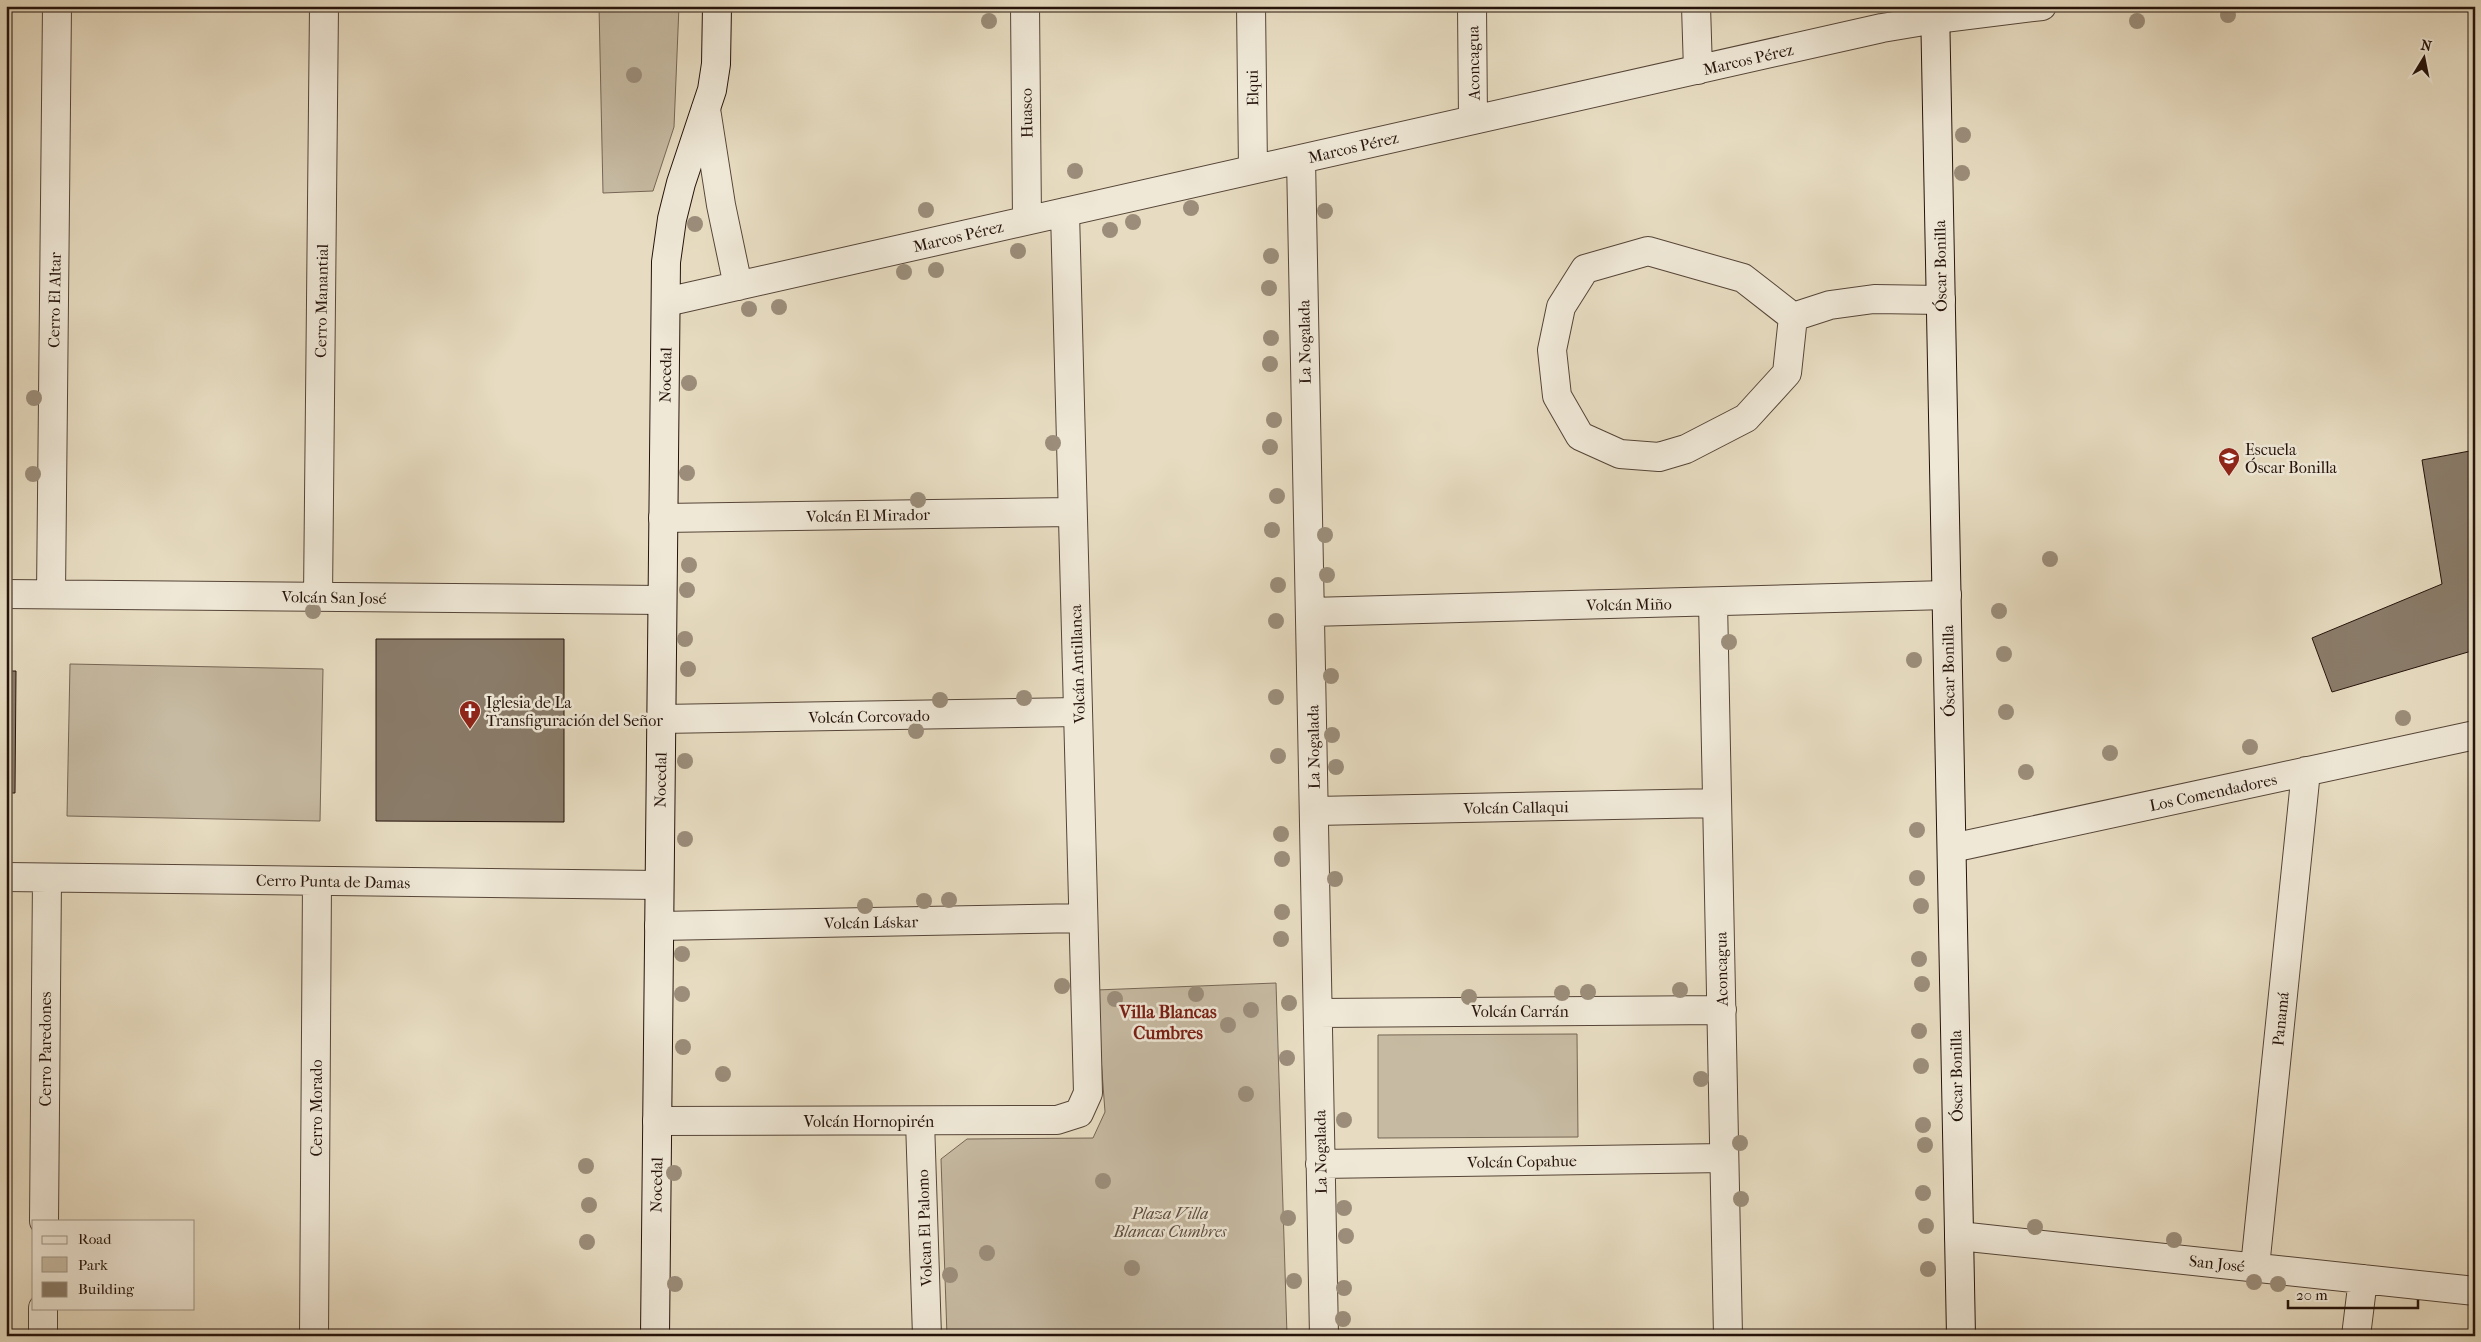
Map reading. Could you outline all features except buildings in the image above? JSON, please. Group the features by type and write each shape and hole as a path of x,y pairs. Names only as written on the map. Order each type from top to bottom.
{"street":[{"name":"Cerro El Altar","path":"51,594 57,6"},
{"name":"Cerro Manantial","path":"318,597 324,6"},
{"name":"Nocedal","path":"655,1336 666,262 672,219 681,183 706,109 716,64 717,6"},
{"name":"Huasco","path":"1025,6 1027,220"},
{"name":"Elqui","path":"1251,6 1253,170"},
{"name":"Aconcagua","path":"1472,6 1473,120"},
{"path":"1696,6 1698,70"},
{"name":"Marcos Pérez","path":"666,302 1882,28 1935,12 2042,6"},
{"name":"Óscar Bonilla","path":"1935,12 1961,1336"},
{"name":"Nocedal","path":"706,109 721,205 738,286"},
{"name":"La Nogalada","path":"1301,159 1324,1336"},
{"name":"Volcán Antillanca","path":"1065,212 1088,1093 1079,1113"},
{"path":"1648,251 1743,278 1793,317 1787,373 1746,418 1686,449 1659,456 1620,454 1580,436 1557,396 1552,350 1561,307 1586,269 1648,251"},
{"path":"1793,317 1830,305 1874,299 1941,300"},
{"name":"Volcán El Mirador","path":"663,518 1072,512"},
{"name":"Volcán San José","path":"6,594 662,600"},
{"name":"Volcán Miño","path":"1310,612 1947,595"},
{"name":"Aconcagua","path":"1713,602 1728,1336"},
{"name":"Volcán Corcovado","path":"661,719 1078,712"},
{"name":"Los Comendadores","path":"1952,848 2475,735"},
{"name":"Panamá","path":"2255,1267 2306,771"},
{"name":"Volcán Callaqui","path":"1314,811 1717,803"},
{"name":"Cerro Punta de Damas","path":"6,877 659,885"},
{"name":"Cerro Paredones","path":"44,1220 47,878"},
{"name":"Cerro Morado","path":"314,1336 317,881"},
{"name":"Volcán Láskar","path":"659,926 1083,918"},
{"name":"Volcán Carrán","path":"1318,1013 1722,1010"},
{"name":"Volcán Hornopirén","path":"657,1121 1057,1120 1079,1113"},
{"name":"Volcan El Palomo","path":"920,1121 927,1336"},
{"name":"Volcán Copahue","path":"1320,1164 1724,1158"},
{"name":"San José","path":"1959,1236 2475,1291"},
{"path":"2356,1336 2362,1279"},
{"path":"43,1310 43,1336"}],"green space":[{"path":"599,6 679,6 674,127 653,191 603,193"},
{"path":"70,664 323,669 320,821 67,816"},
{"name":"Plaza Villa Blancas Cumbres","path":"1276,983 1287,1335 947,1336 941,1159 967,1139 1093,1138 1105,1112 1096,990"},
{"path":"1577,1034 1578,1137 1378,1138 1378,1035"}],"place":[{"name":"Escuela Óscar Bonilla","path":"2229,477"},
{"name":"Iglesia de La Transfiguración del Señor","path":"470,730"}],"district":[{"name":"Villa Blancas Cumbres","path":"1168,1022"}]}
